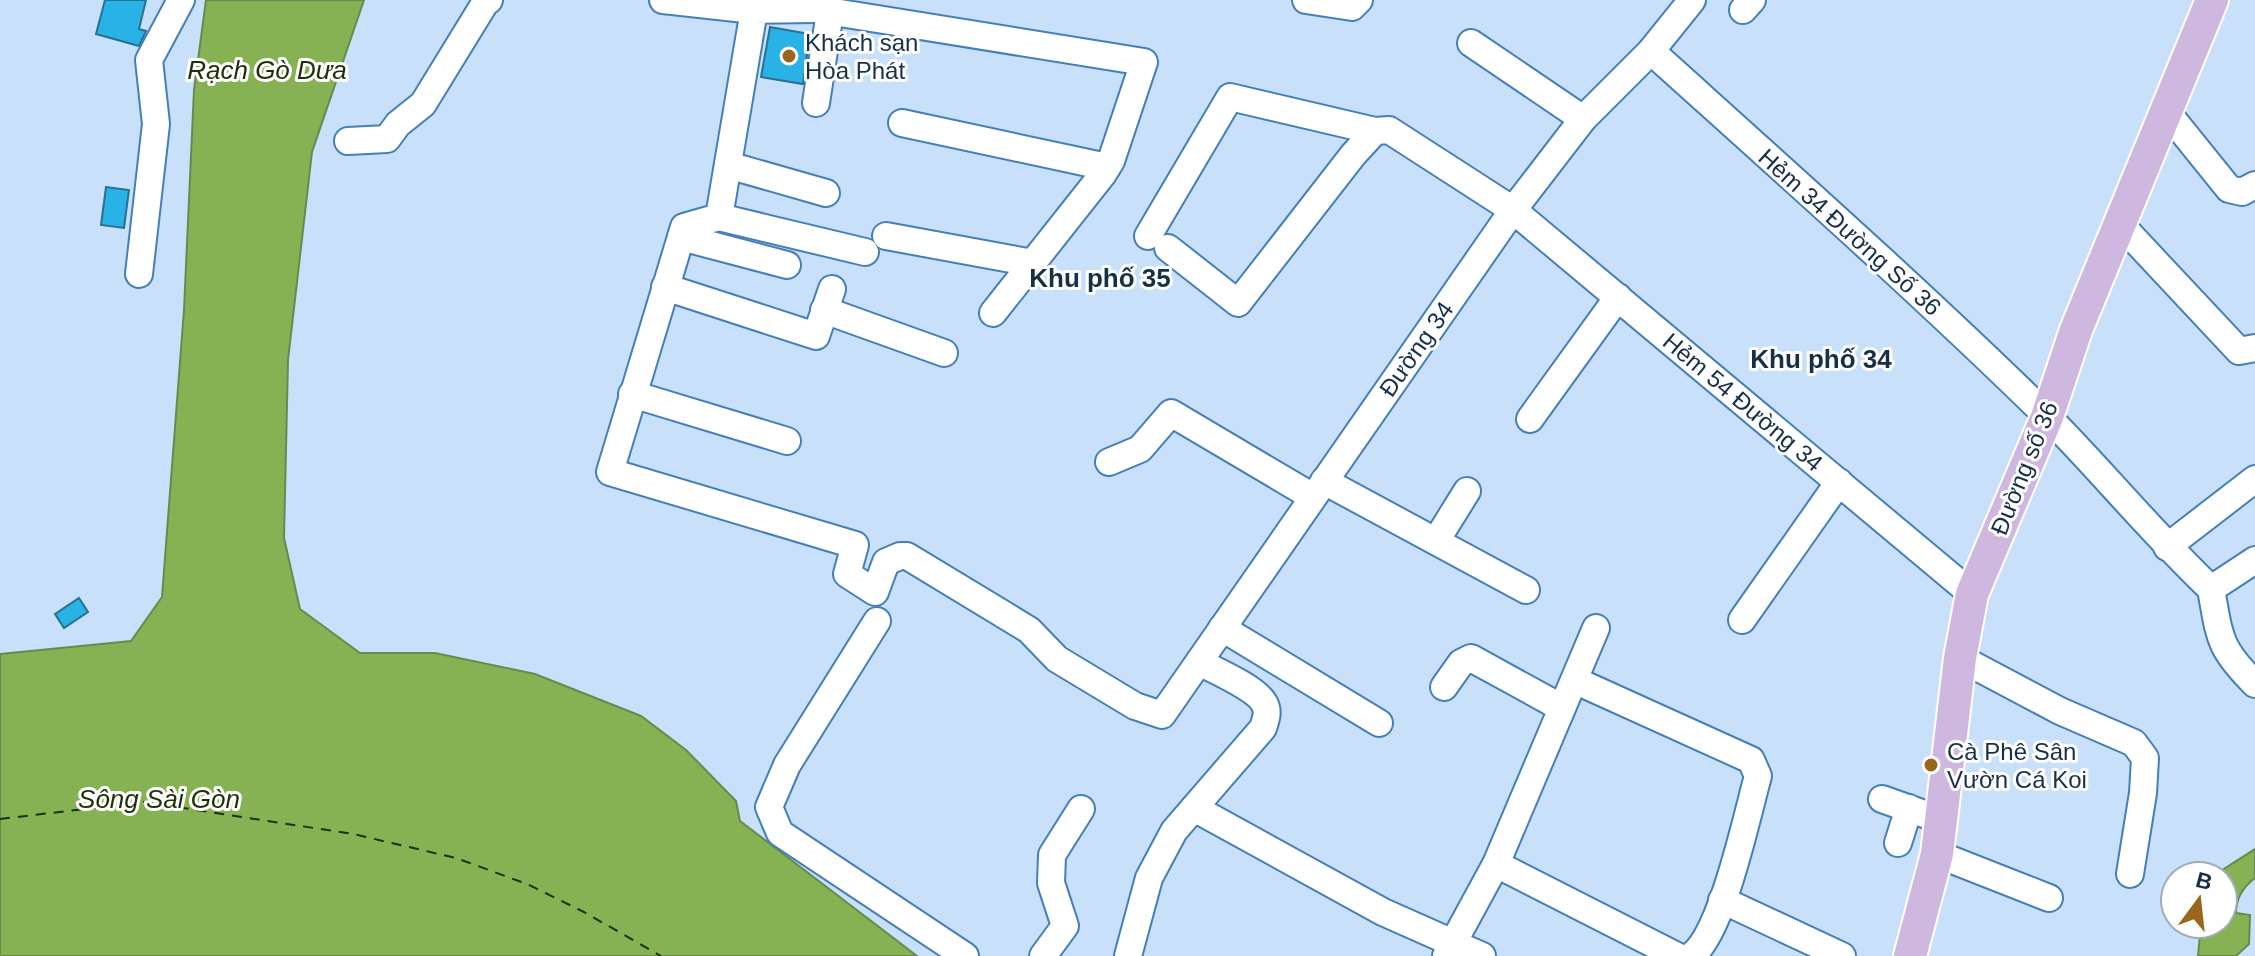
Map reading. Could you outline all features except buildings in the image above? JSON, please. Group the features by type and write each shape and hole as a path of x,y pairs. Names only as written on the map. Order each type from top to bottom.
{"main road":[{"name":"Đường số 36","path":"1910,956 1937,854 1960,658 1972,594 2047,417 2076,330 2212,0"}],"street":[{"path":"139,274 156,124 149,60 181,0"},
{"path":"348,141 387,139 398,124 423,104 462,38 489,0"},
{"path":"663,0 754,10 820,7 1144,62 1107,167 993,313"},
{"path":"1306,0 1352,7 1359,0"},
{"name":"Đường 34","path":"632,394 610,472 855,545 847,574 875,592 886,562 907,556 1029,630 1057,659 1135,706 1162,715 1513,210 1583,119 1651,51 1692,0"},
{"path":"816,103 820,7"},
{"path":"719,217 754,10"},
{"path":"1471,43 1583,119"},
{"name":"Hẻm 34 Đường Số 36","path":"1651,51 1930,303 2047,417 2167,547 2211,589"},
{"name":"Hẻm 54 Đường 34","path":"1375,131 1238,303 1158,242 1230,97 1375,131 1389,130 1513,210 1972,594"},
{"path":"2166,111 2229,189 2242,192 2255,185"},
{"path":"902,123 1107,167"},
{"path":"728,165 826,193"},
{"path":"787,441 632,394 684,227 719,217 865,252"},
{"path":"2120,224 2239,351 2255,348"},
{"path":"886,236 1033,263"},
{"path":"681,237 787,265"},
{"path":"665,287 816,336 828,300 944,353"},
{"path":"1530,419 1618,297"},
{"path":"1109,462 1140,449 1171,413 1319,489 1436,541 1526,590"},
{"path":"2167,547 2255,479"},
{"path":"1742,620 1839,482"},
{"path":"1436,541 1467,491"},
{"path":"2255,560 2211,589 2219,638 2238,667 2255,684"},
{"path":"877,621 787,765 769,807 780,833 965,956"},
{"path":"1222,628 1379,723"},
{"path":"1449,950 1496,864 1596,628"},
{"path":"1444,687 1461,663 1471,658 1562,708"},
{"path":"1960,658 2060,711 2134,743 2145,758 2143,793 2130,874"},
{"path":"1128,956 1149,878 1174,831 1263,728 1267,715 1264,702 1255,693 1199,662"},
{"path":"1583,684 1751,760 1758,776 1722,900 1706,941 1691,956"},
{"path":"1882,799 1941,820"},
{"path":"1194,808 1449,950 1482,956"},
{"path":"1898,843 1909,808"},
{"path":"1043,956 1065,926 1051,883 1052,855 1081,809"},
{"path":"1937,854 2049,898"},
{"path":"1496,864 1677,956"},
{"path":"1722,900 1789,945 1842,956"}],"water":[{"name":"Sông Sài Gòn","path":"206,0 364,0 312,152 288,360 284,538 300,609 360,653 435,653 535,674 641,716 686,750 736,801 740,821 917,956 0,956 0,654 131,641 162,597 184,310 194,90"},
{"path":"2255,849 2255,878 2239,898 2239,860"},
{"path":"2239,913 2250,915 2249,944 2236,956 2198,956 2200,940 2239,940"}],"ferry route":[{"path":"0,819 144,802 353,834 456,858 527,884 661,956"}],"place":[{"name":"Khách sạn Hòa Phát","path":"789,56"},
{"name":"Cà Phê Sân Vườn Cá Koi","path":"1931,765"}],"district":[{"name":"Khu phố 35","path":"1100,278"},
{"name":"Khu phố 34","path":"1821,359"}],"water label":[{"name":"Rạch Gò Dưa","path":"267,70"}]}
